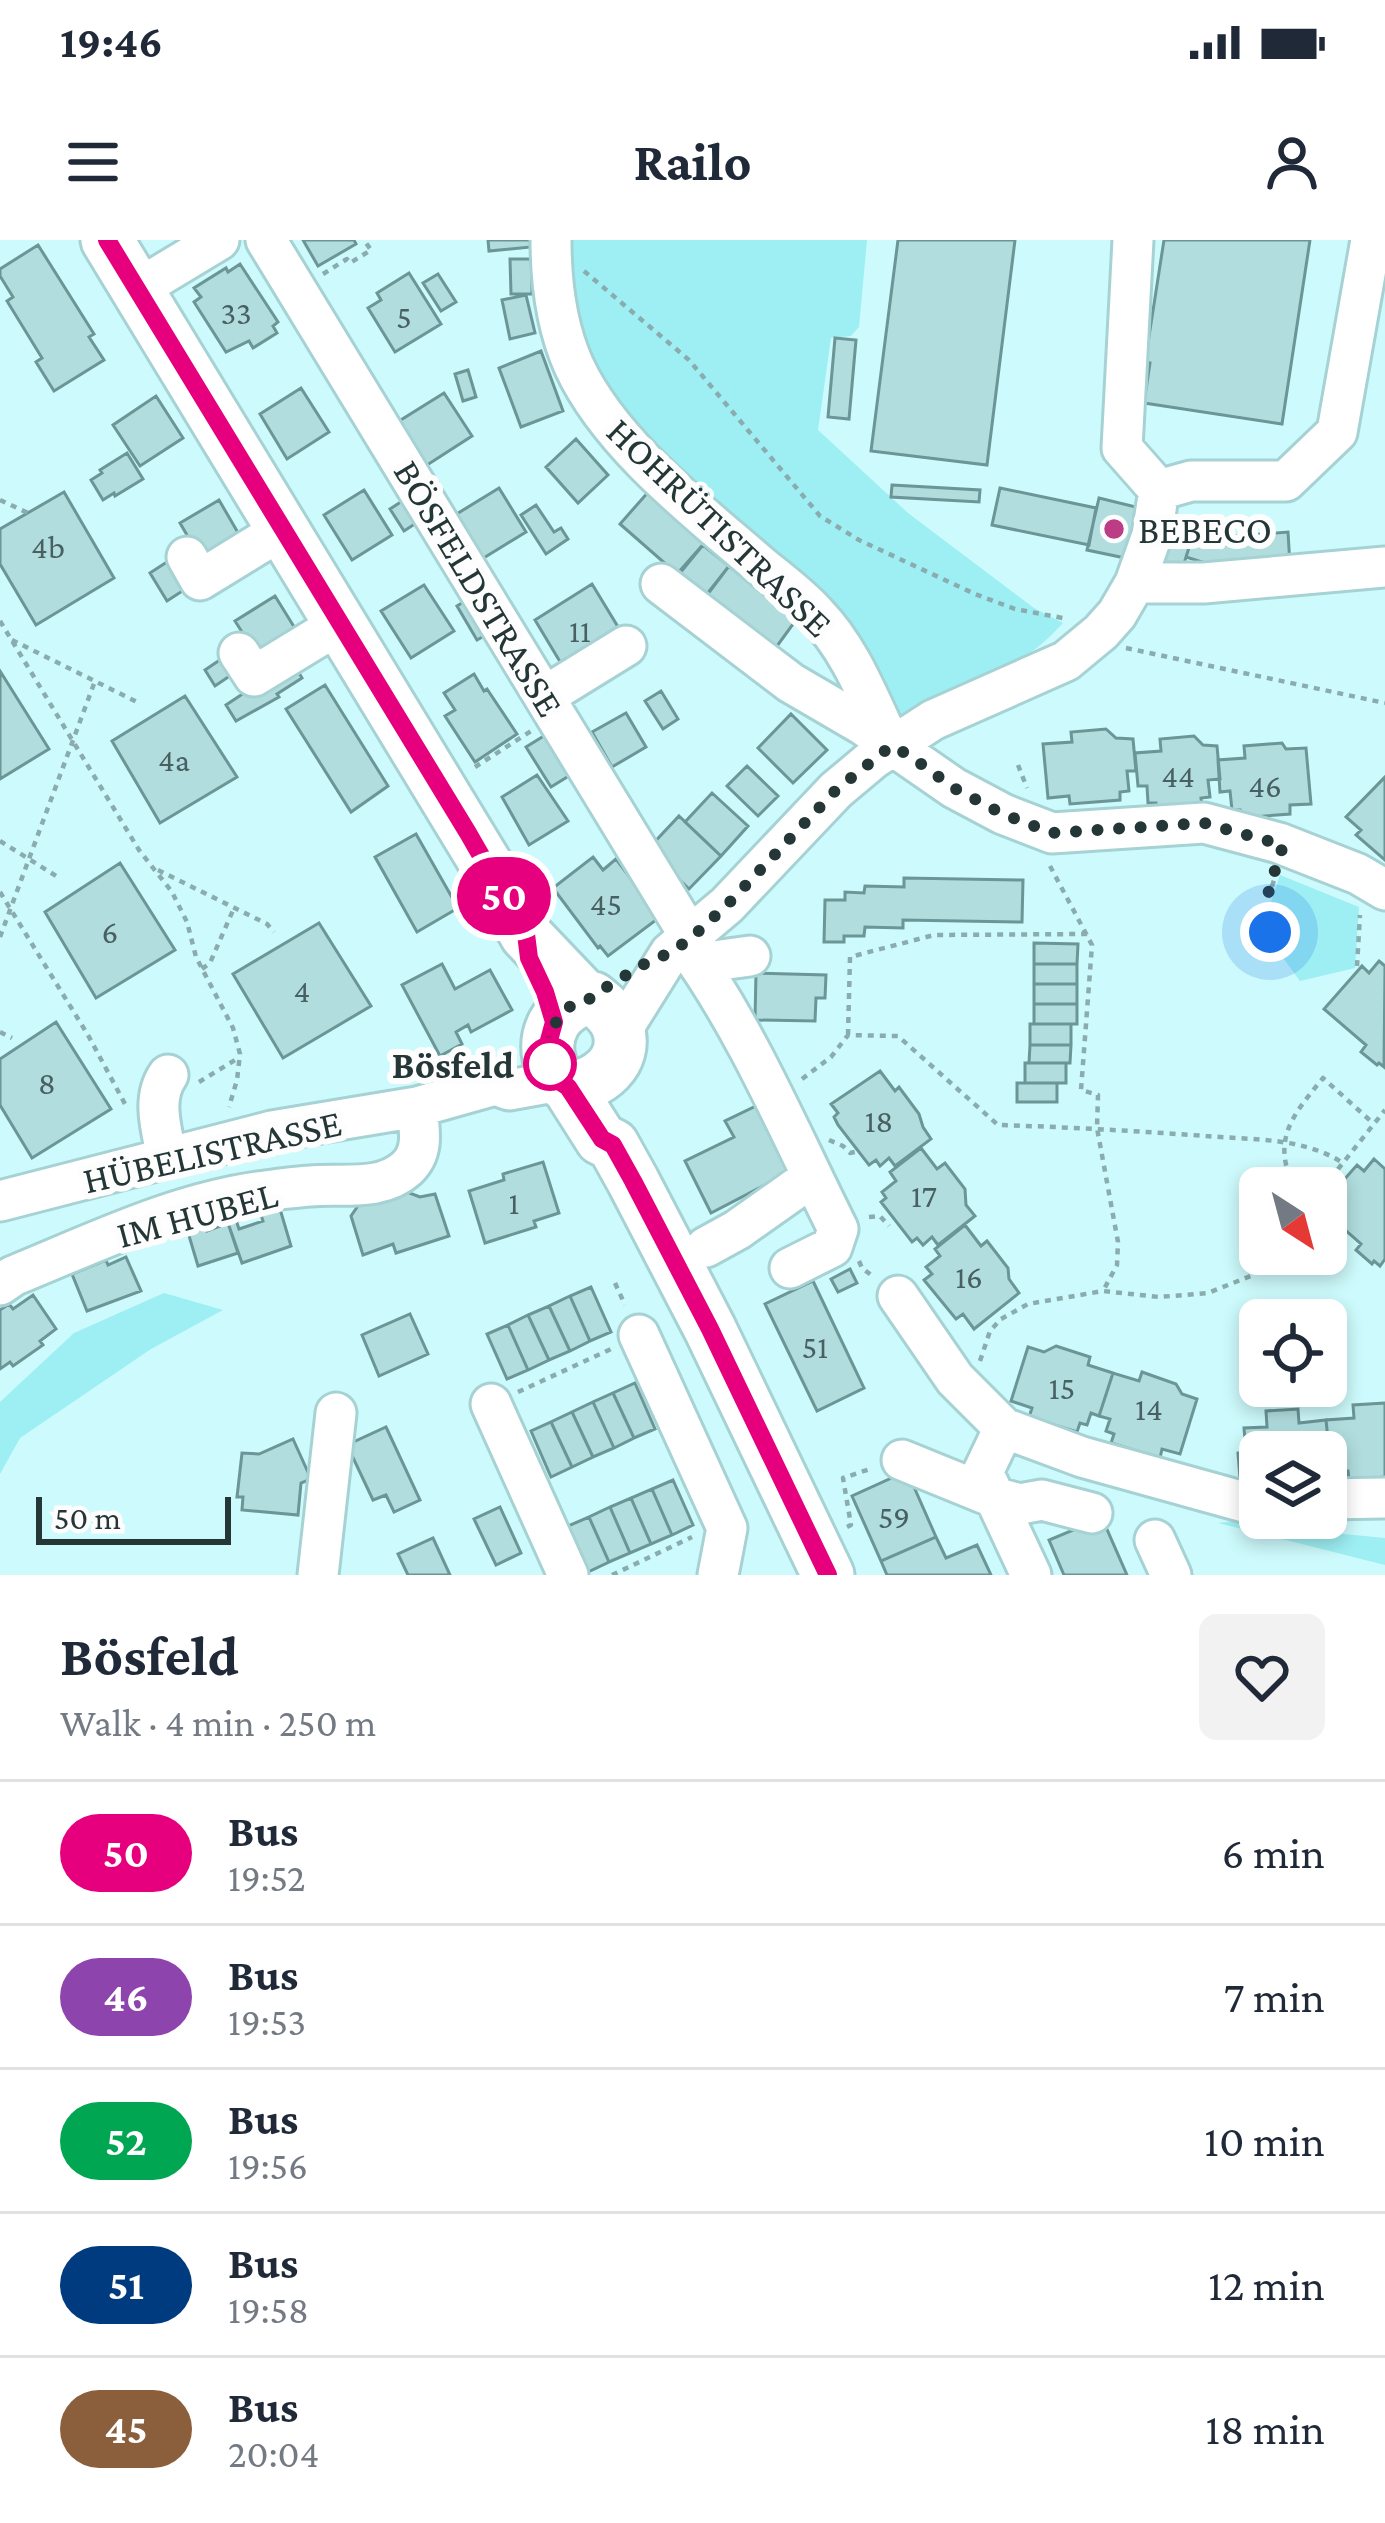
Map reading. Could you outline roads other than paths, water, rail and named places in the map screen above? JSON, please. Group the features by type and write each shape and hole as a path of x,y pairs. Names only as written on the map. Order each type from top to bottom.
{"main road":[{"path":"106,240 526,934 529,958 545,992 579,1042 602,1139 613,1145 831,1554"}],"street":[{"path":"136,290 219,240"},
{"name":"BÖSFELDSTRASSE","path":"266,240 550,706 773,1098 838,1228 832,1247 790,1268"},
{"path":"1132,240 1122,448 1159,490"},
{"path":"1159,490 1191,481 1286,482 1337,432 1371,240"},
{"name":"HOHRÜTISTRASSE","path":"563,250 552,290 572,362 586,389 616,433 824,623 859,678 891,746"},
{"path":"579,1042 686,949 836,790 891,746 933,720 1048,671 1077,653 1083,625 1117,614 1135,583 1152,535 1159,490"},
{"path":"187,557 200,580 283,530"},
{"path":"1135,583 1204,583 1385,566"},
{"name":"HOHRÜTISTRASSE","path":"661,584 791,683 891,746"},
{"path":"239,652 254,676 340,623"},
{"path":"550,706 626,646"},
{"path":"891,746 1003,814 1028,811 1052,833 1204,823 1283,845 1378,886"},
{"path":"686,949 750,956"},
{"name":"HÜBELISTRASSE","path":"0,1202 272,1131 417,1107 495,1085 503,1073 579,1042"},
{"path":"148,1163 160,1087 183,1079"},
{"name":"IM HUBEL","path":"0,1285 125,1230 210,1202 261,1191 371,1185 405,1170 416,1156 421,1143 417,1107"},
{"path":"706,1247 752,1221 812,1177"},
{"path":"898,1296 955,1379 1004,1428 1082,1457 1239,1501"},
{"path":"641,1339 727,1528 718,1575"},
{"path":"502,1398 568,1575"},
{"path":"318,1575 337,1413"},
{"path":"1004,1428 983,1472 1031,1575"},
{"path":"902,1460 993,1498 1020,1504 1042,1500 1092,1513"},
{"path":"1347,1499 1385,1498"}],"place":[{"name":"BEBECO","path":"1114,529"},
{"name":"Bösfeld","path":"550,1064"}]}
